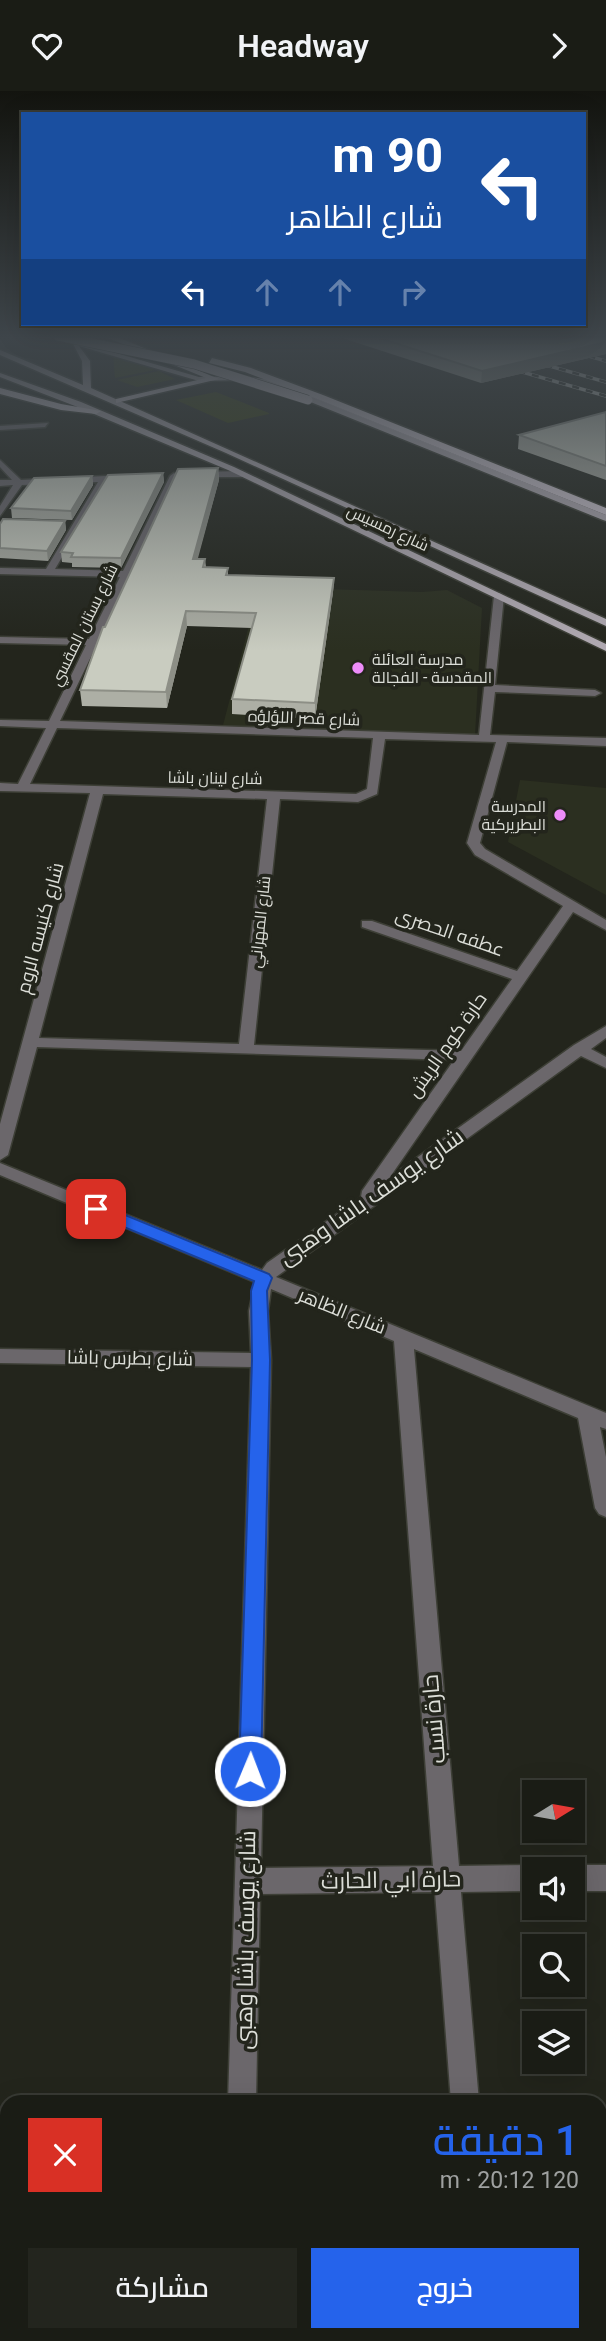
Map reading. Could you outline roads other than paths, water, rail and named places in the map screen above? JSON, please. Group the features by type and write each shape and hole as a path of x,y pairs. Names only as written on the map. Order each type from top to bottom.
{"highway":[{"path":"405,441 606,524"},
{"path":"429,441 606,512"}],"main road":[{"name":"شارع رمسيس","path":"166,441 242,474 606,647"},
{"name":"شارع رمسيس","path":"207,441 606,623"},
{"path":"415,441 606,518"}],"street":[{"path":"0,462 19,483"},
{"name":"شارع بستان المقسي","path":"22,788 126,574 168,477 242,474"},
{"path":"0,483 139,478"},
{"path":"48,572 104,479"},
{"path":"0,513 19,483"},
{"path":"63,525 76,526"},
{"path":"0,571 126,574"},
{"path":"484,740 499,596"},
{"path":"0,640 93,642"},
{"path":"489,688 595,693"},
{"name":"شارع قصر اللؤلؤه","path":"0,723 606,743"},
{"name":"شارع لينان باشا","path":"0,787 97,792 364,797 373,791 379,737"},
{"path":"502,741 473,843 480,852 606,926"},
{"name":"شارع كنيسه الروم","path":"0,1155 97,792"},
{"name":"شارع المهراني","path":"246,1050 274,795"},
{"name":"حارة كوم الريش","path":"358,1209 570,905"},
{"name":"عطفه الحصرى","path":"367,924 521,977"},
{"name":"شارع يوسف باشا وهبى","path":"242,2095 261,1360 259,1291 263,1278 272,1268 606,1031"},
{"path":"29,1042 465,1056"},
{"path":"579,1048 606,1063"},
{"name":"شارع الظاهر","path":"0,1169 596,1417"},
{"name":"حارة نسب","path":"403,1336 464,2095"},
{"name":"شارع بطرس باشا","path":"0,1356 261,1360"},
{"path":"596,1417 606,1508"},
{"name":"حارة ابي الحارث","path":"248,1881 522,1878"},
{"path":"585,1878 606,1878"}],"place":[{"name":"مدرسة العائلة المقدسة - الفجالة","path":"358,668"},
{"name":"المدرسة البطريركية","path":"560,815"}]}
